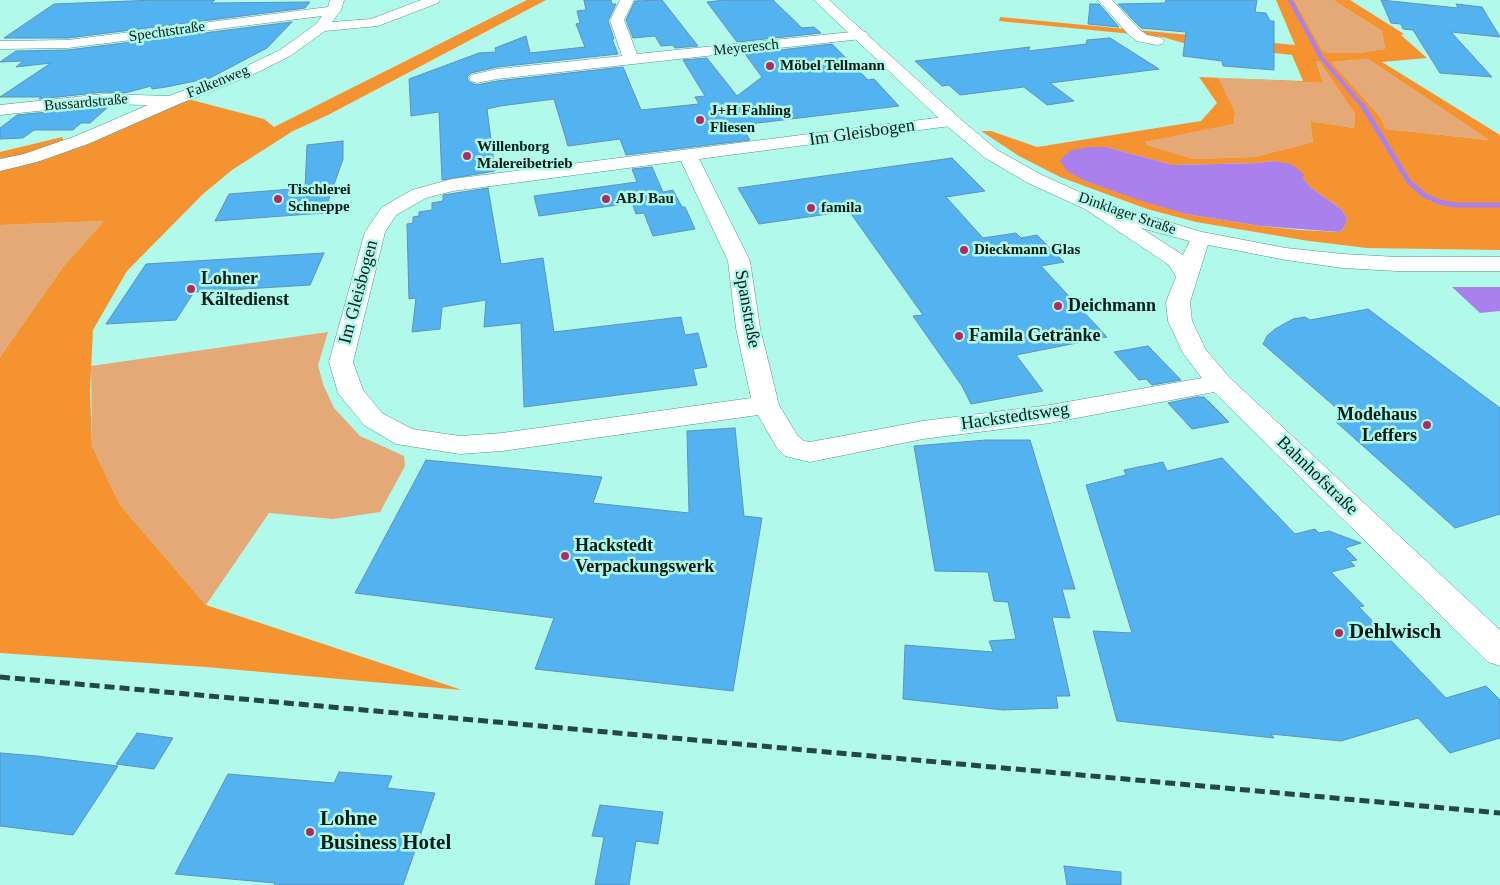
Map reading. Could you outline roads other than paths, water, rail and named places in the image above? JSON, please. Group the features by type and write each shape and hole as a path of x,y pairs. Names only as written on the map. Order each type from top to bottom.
{"street":[{"path":"321,27 373,22 433,0"},
{"path":"627,0 617,20 631,60"},
{"name":"Dinklager Straße","path":"821,0 952,121 991,154 1035,180 1092,205 1152,225 1200,238 1286,254 1397,264 1500,264"},
{"path":"1105,0 1134,32 1142,38 1157,41"},
{"name":"Falkenweg","path":"0,165 30,158 82,140 173,100 246,72 285,53 309,38 321,27 336,5"},
{"name":"Spechtstraße","path":"0,45 68,44 336,5"},
{"name":"Meyeresch","path":"477,78 497,74 861,35"},
{"name":"Bussardstraße","path":"0,110 104,99 173,100"},
{"name":"Im Gleisbogen","path":"766,405 502,442 460,445 406,437 373,420 351,393 341,362 375,232 389,212 400,204 419,194 452,186 952,121"},
{"name":"Spanstraße","path":"688,156 739,261 748,328 766,405 787,441 795,449 810,452"},
{"path":"1092,205 1177,261 1187,277"},
{"name":"Bahnhofstraße","path":"1200,238 1178,302 1180,321 1195,353 1220,383 1500,652"},
{"name":"Hackstedtsweg","path":"810,452 923,430 1050,414 1220,383"}],"waterway":[{"path":"1290,0 1321,57 1364,108"},
{"path":"1363,106 1409,182 1424,195 1439,202 1455,205 1500,205"}],"railway":[{"path":"0,677 1500,813"}],"place":[{"name":"Möbel Tellmann","path":"770,66"},
{"name":"J+H Fahling Fliesen","path":"700,120"},
{"name":"Willenborg Malereibetrieb","path":"467,156"},
{"name":"Tischlerei Schneppe","path":"278,199"},
{"name":"ABJ Bau","path":"606,199"},
{"name":"famila","path":"811,208"},
{"name":"Dieckmann Glas","path":"964,250"},
{"name":"Lohner Kältedienst","path":"191,289"},
{"name":"Deichmann","path":"1058,306"},
{"name":"Famila Getränke","path":"959,336"},
{"name":"Modehaus Leffers","path":"1427,425"},
{"name":"Hackstedt Verpackungswerk","path":"565,556"},
{"name":"Dehlwisch","path":"1339,633"},
{"name":"Lohne Business Hotel","path":"310,832"}]}
